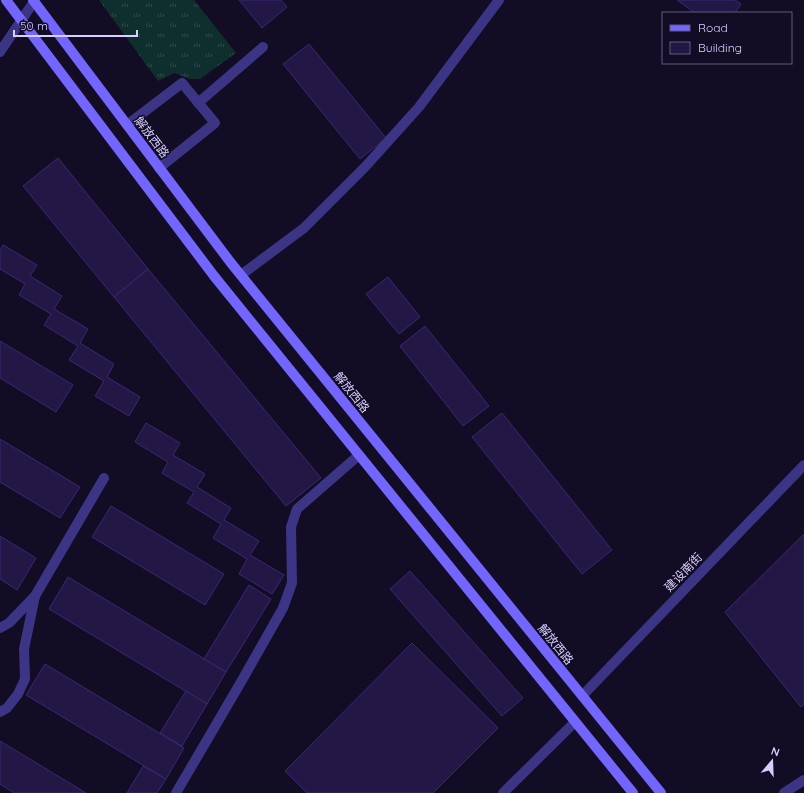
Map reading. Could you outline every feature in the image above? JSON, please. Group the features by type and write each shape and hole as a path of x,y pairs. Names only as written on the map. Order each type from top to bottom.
{"main road":[{"path":"6,0 214,276 633,793"},
{"name":"解放西路","path":"34,1 126,125 241,275 661,793"}],"street":[{"path":"241,275 304,228 365,167 419,107 499,0"},
{"path":"0,52 34,1"},
{"path":"198,103 263,47"},
{"path":"126,125 182,83 215,123 159,168"},
{"path":"176,793 283,608 292,583 291,527 297,509 359,455"},
{"name":"建设南街","path":"582,696 804,465"},
{"path":"0,628 9,623 35,596 104,478"},
{"path":"0,712 7,708 18,694 24,679 24,649 35,596"},
{"path":"503,793 575,722"},
{"path":"784,793 804,780"}],"green space":[{"path":"99,0 194,0 236,53 200,79 190,79 174,73 158,81"}],"building":[{"path":"239,0 281,0 287,7 262,28"},
{"path":"677,0 735,0 741,4 736,12 694,12"},
{"path":"309,44 386,138 360,159 283,64"},
{"path":"58,158 148,269 114,297 23,186"},
{"path":"3,245 37,265 30,276 62,296 54,309 88,329 80,343 114,364 107,377 140,397 129,416 95,396 104,381 69,360 78,346 44,325 51,314 19,295 25,284 0,269 0,251"},
{"path":"148,269 321,478 286,506 114,297"},
{"path":"388,277 420,317 399,334 366,294"},
{"path":"425,326 489,406 463,426 400,346"},
{"path":"0,341 73,385 56,412 0,378"},
{"path":"502,413 612,550 582,574 472,437"},
{"path":"146,423 180,443 173,455 205,474 197,487 231,508 224,520 259,541 250,555 284,575 272,594 239,574 247,559 213,538 221,524 187,503 194,492 162,473 168,462 135,442"},
{"path":"0,439 80,487 60,518 0,482"},
{"path":"111,506 224,574 205,605 92,537"},
{"path":"804,534 804,704 801,707 725,612"},
{"path":"0,536 36,558 17,590 0,579"},
{"path":"410,571 523,698 502,716 390,589"},
{"path":"68,577 226,672 207,704 49,609"},
{"path":"249,585 271,599 226,672 204,659"},
{"path":"412,643 498,728 433,793 307,793 285,771"},
{"path":"45,664 184,748 166,779 26,695"},
{"path":"186,691 207,704 182,746 160,733"},
{"path":"0,741 86,793 14,793 0,784"},
{"path":"143,766 166,779 157,793 127,793"}]}
